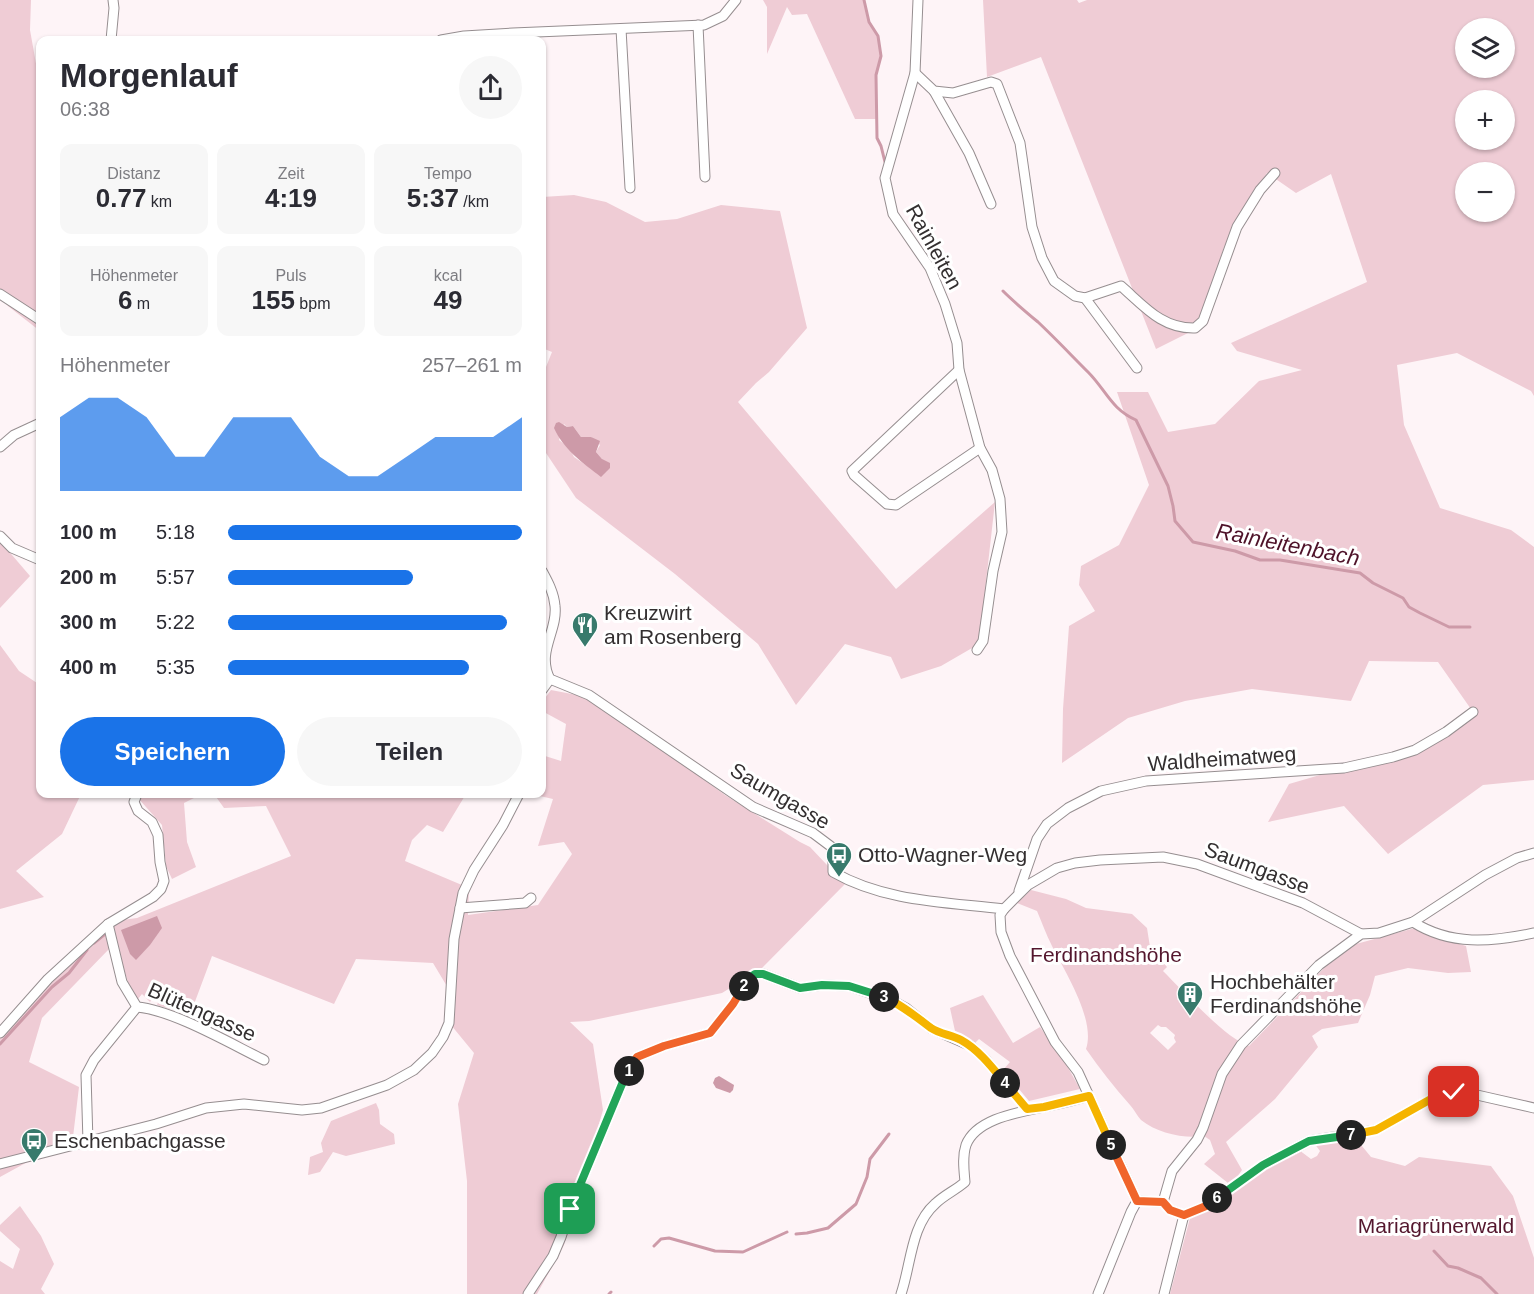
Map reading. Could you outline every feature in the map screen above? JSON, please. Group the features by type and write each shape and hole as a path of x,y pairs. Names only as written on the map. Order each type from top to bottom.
{"street":[{"path":"111,36 113,0"},
{"path":"466,36 698,25 723,16 736,0"},
{"name":"Rainleiten","path":"918,0 915,73 885,177 893,214 930,268 945,304 957,343 959,370 980,448 992,470 997,489 1002,532 993,572 983,641 977,650"},
{"path":"698,25 705,177"},
{"path":"621,29 630,188"},
{"path":"915,73 934,91 969,153 991,204"},
{"path":"934,91 953,93 991,81 997,84 1020,143 1032,227 1042,258 1054,280 1075,296 1085,298 1121,286 1161,321 1182,329 1195,328 1203,321 1237,227 1260,190 1275,173"},
{"path":"0,294 36,317"},
{"path":"1085,298 1137,368"},
{"path":"959,370 852,471 887,504 896,505 980,448"},
{"path":"0,447 14,435 36,425"},
{"path":"0,536 12,548 36,558"},
{"path":"546,578 556,607 546,657"},
{"path":"546,665 550,679 546,684"},
{"name":"Saumgasse","path":"550,679 589,695 753,807 822,839 833,848 833,872 877,891 907,898 1004,909 1018,894 1046,873 1075,863 1163,857 1204,866 1303,903 1361,934"},
{"name":"Waldheimatweg","path":"1018,894 1037,839 1047,824 1068,808 1101,790 1146,782 1344,768 1415,750 1446,732 1473,712"},
{"path":"0,1033 48,980 108,924 153,897 161,889 164,881 158,835 152,822 138,811 134,802 136,798"},
{"path":"0,1164 88,1143 206,1108 244,1104 302,1110 321,1108 387,1085 414,1070 432,1053 449,1023 454,939 463,893 517,798"},
{"path":"1163,1202 1172,1171 1197,1140 1222,1074 1241,1045 1319,965 1361,934 1379,933 1413,921 1485,875 1517,858 1534,853"},
{"path":"460,908 525,903 531,898"},
{"path":"1004,909 1000,915 1001,932 1010,957 1045,1024 1078,1072 1137,1201"},
{"path":"1413,921 1426,930 1458,940 1486,941 1534,933"},
{"name":"Blütengasse","path":"108,924 122,982 138,1007 151,1008 194,1026 264,1060"},
{"path":"528,1294 553,1256 622,1084 637,1057 664,1046 710,1033 733,1004 748,979 755,974 763,974 800,988 822,985 849,986 893,1001 906,1008 932,1029 971,1046 986,1060 1027,1109"},
{"path":"88,1143 86,1075 94,1060 138,1007"},
{"path":"1137,1201 1163,1202 1170,1210 1184,1215 1206,1206 1263,1165 1309,1141 1376,1130 1431,1099 1454,1092 1534,1108"},
{"path":"901,1294 922,1218 935,1203 965,1182 963,1159 971,1137 987,1124 1027,1109 1089,1096"},
{"path":"1098,1294 1137,1201"},
{"path":"1164,1294 1184,1215"}],"green space":[{"path":"0,0 31,0 30,30 36,64 36,328 8,306 0,290"},
{"path":"763,0 864,0 869,22 878,36 881,56 876,75 877,119 855,119 807,14 792,15 787,7 767,54 767,7"},
{"path":"983,0 1077,0 1079,3 1087,0 1534,0 1534,396 1531,391 1457,353 1397,365 1404,425 1440,508 1511,530 1534,547 1534,780 1483,785 1388,854 1344,806 1268,822 1289,784 1393,757 1473,712 1438,662 1369,661 1351,701 1252,689 1185,701 1128,718 1062,763 1069,626 1095,611 1079,585 1081,566 1119,545 1149,485 1117,392 1148,392 1168,432 1215,424 1259,381 1302,370 1237,351 1231,343 1367,282 1331,174 1296,193 1267,173 1224,247 1217,270 1208,323 1156,349 1041,57 987,77"},
{"path":"574,195 606,202 645,222 677,219 721,205 780,211 807,328 769,372 738,402 896,589 995,502 979,644 941,666 901,679 891,657 845,644 796,705 758,644 675,574 576,498 546,453 546,367 552,352 546,350 546,197","holes":["564,424 567,427 573,426 581,437 591,437 600,445 596,452 602,459 602,476 574,457 570,449 559,440"]},
{"path":"0,541 30,576 0,608"},
{"path":"0,645 19,671 36,682 36,798 79,798 62,834 16,871 44,897 0,909"},
{"path":"551,690 582,696 665,751 725,795 810,847 845,884 761,969 722,993 589,1021 570,1022 593,1044 603,1110 564,1245 537,1294 467,1294 467,1181 458,1104 474,1053 451,1025 451,993 433,963 356,959 334,1004 212,956 190,1015 157,1005 159,1000 153,998 150,1002 142,994 138,999 130,988 121,961 110,948 42,1018 29,1062 79,1087 73,1137 0,1177 0,1035 108,924 137,918 291,856 266,806 224,808 217,798 464,798 443,832 427,825 412,840 405,861 469,888 468,915 538,905 572,854 564,842 538,846 553,799 546,797 546,756 561,761 566,724 546,713 546,697"},
{"path":"138,798 194,798 184,803 187,842 196,867 172,879 166,866 162,825"},
{"name":"Ferdinandshöhe","path":"1031,890 1066,899 1086,908 1132,914 1147,928 1150,947 1167,967 1163,971 1217,1024 1239,1042 1249,1046 1330,962 1356,944 1415,928 1466,946 1471,972 1448,973 1408,968 1375,976 1358,1023 1322,1029 1312,1036 1318,1047 1275,1099 1226,1142 1242,1170 1228,1183 1204,1164 1215,1154 1210,1140 1204,1136 1188,1137 1171,1134 1147,1125 1102,1071 1086,1049 1087,1024 1078,996 1037,911 1017,903","holes":["1158,1025 1166,1027 1175,1035 1176,1042 1168,1050 1150,1033"]},
{"path":"983,995 1013,1043 1040,1027 1080,1089 1029,1101 1003,1070 1010,1062 979,1039 975,1043 955,1031 950,1008"},
{"path":"376,1103 380,1124 394,1134 395,1144 346,1156 333,1152 320,1172 308,1175 310,1157 323,1152 321,1143 331,1121"},
{"name":"Mariagrünerwald","path":"1357,1140 1371,1157 1405,1166 1419,1157 1491,1166 1513,1196 1534,1258 1534,1294 1170,1294 1190,1218 1269,1165 1299,1150 1311,1159 1320,1151 1314,1143"},
{"path":"20,1206 41,1236 54,1264 41,1289 45,1294 0,1294 0,1261 13,1269 20,1249 0,1231 0,1225"}],"shaded area":[{"path":"559,422 567,427 573,426 581,437 591,437 600,441 596,452 610,463 610,468 601,477 563,443 554,428"},
{"path":"157,916 162,928 136,960 130,954 121,930"},
{"path":"719,1076 734,1085 730,1093 716,1088 713,1083"}],"waterway":[{"name":"Rainleitenbach","path":"864,0 869,22 878,36 881,56 876,75 877,138 885,162"},
{"name":"Rainleitenbach","path":"1003,291 1088,372 1120,410 1136,420 1168,486 1175,521 1193,542 1235,551 1260,560 1280,560 1360,573 1373,583 1403,598 1409,607 1420,613 1449,627 1470,627"},
{"path":"94,943 104,935"},
{"path":"0,1044 52,987 69,973 87,950"},
{"path":"796,1234 828,1228 856,1204 867,1177 870,1159 889,1134"},
{"path":"654,1246 661,1239 669,1238 715,1251 743,1252 787,1232"},
{"path":"1434,1251 1448,1266 1481,1278 1497,1294"}],"place":[{"name":"Kreuzwirt am Rosenberg","path":"585,648"},
{"name":"Otto-Wagner-Weg","path":"839,878"},
{"name":"Hochbehälter Ferdinandshöhe","path":"1190,1017"},
{"name":"Eschenbachgasse","path":"34,1164"}],"route":[{"path":"570,1209 622,1084 637,1057 664,1046 710,1033 733,1004 748,979 755,974 763,974 800,988 822,985 849,986 893,1001 906,1008 932,1029 971,1046 986,1060 1027,1109 1065,1103 1089,1096 1137,1201 1163,1202 1170,1210 1184,1215 1206,1206 1263,1165 1309,1141 1376,1130 1431,1099 1454,1092"}]}
